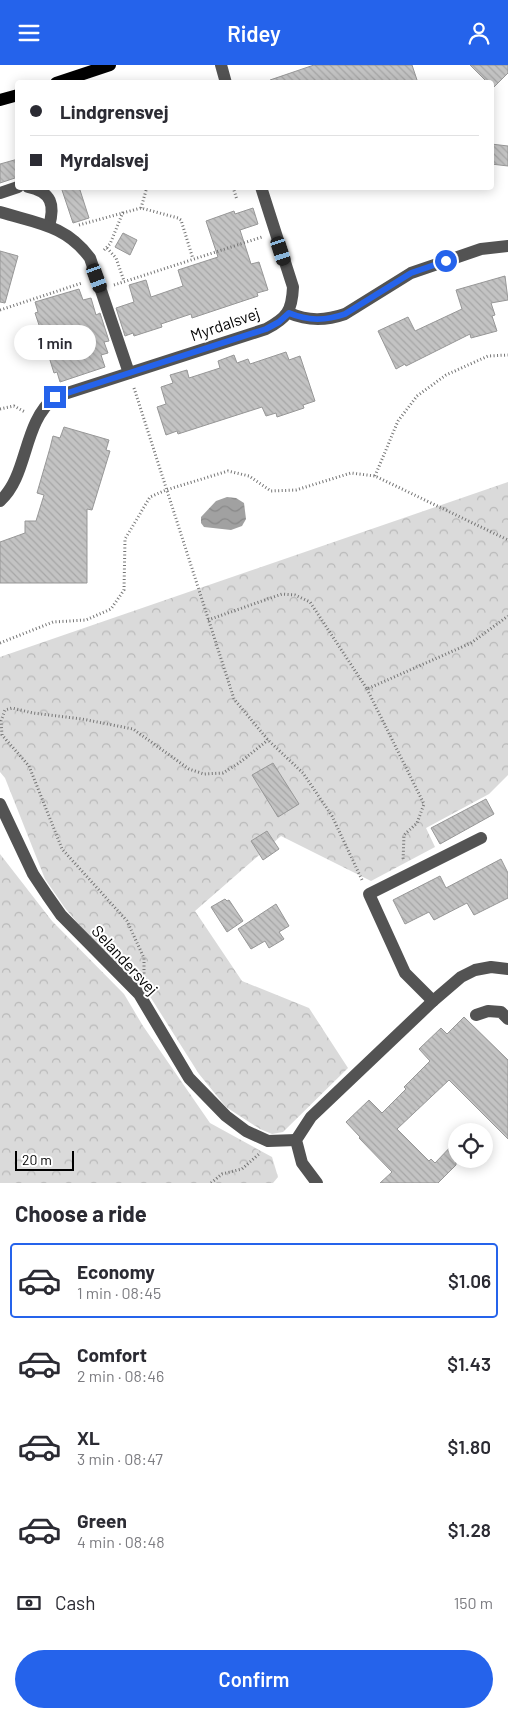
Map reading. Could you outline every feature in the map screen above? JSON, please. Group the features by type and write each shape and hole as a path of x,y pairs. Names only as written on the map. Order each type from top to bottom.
{"main road":[{"path":"65,80 110,65"},
{"path":"0,100 15,96"}],"street":[{"path":"220,65 225,80"},
{"path":"0,193 15,188"},
{"path":"38,190 48,195 52,210 49,226"},
{"path":"262,190 293,287 293,301 289,313 300,318 311,320 333,318 345,314 411,273 481,249 508,246"},
{"path":"0,212 49,226 67,234 77,242 90,258 129,373"},
{"name":"Myrdalsvej","path":"0,501 12,486 36,421 48,403 55,397 266,329 279,322 289,313"},
{"name":"Selandersvej","path":"0,804 33,874 61,915 139,994 189,1078 226,1116 246,1131 268,1141 296,1140"},
{"path":"433,1001 405,973 369,894 482,838"},
{"path":"317,1183 302,1163 296,1140 311,1117 433,1001 461,977 475,970 491,967 508,969"},
{"path":"476,1015 488,1011 501,1012 508,1019"}],"path":[{"path":"140,208 146,190"},
{"path":"234,190 237,200"},
{"path":"67,234 77,225 140,208 179,219 193,259"},
{"path":"90,258 107,248 123,212"},
{"path":"0,310 99,283 124,281 276,233"},
{"path":"107,248 116,258 124,281"},
{"path":"375,476 398,421 418,396 446,375 488,356 508,355"},
{"path":"129,373 234,699 268,741 303,773 332,816 369,894"},
{"path":"0,409 14,405 36,421"},
{"path":"0,643 53,622 86,620 111,609 124,590 125,539 150,497 166,490 228,471 249,476 271,491 296,490 351,473 375,476 508,540"},
{"path":"208,620 282,594 295,595 310,602 367,689 424,804 418,823 404,835 404,876"},
{"path":"367,689 471,643 508,616"},
{"path":"139,994 144,980 144,959 127,921 62,849 29,765 2,735 1,721 6,710 12,708 133,729 188,769 204,774 223,773 268,741"},
{"path":"211,1183 222,1175 242,1169 258,1155 268,1141"}],"green space":[{"path":"508,482 508,775 489,794 426,828 435,847 371,881 281,836 195,911 242,981 309,1008 348,1068 283,1132 272,1134 260,1129 226,1107 199,1074 151,998 91,939 65,908 45,879 5,778 0,772 0,657"},
{"path":"0,854 52,921 124,994 143,1026 210,1123 272,1157 278,1177 273,1183 0,1183"}],"water":[{"path":"227,497 236,498 244,503 246,519 242,526 231,530 204,527 201,523 201,517 216,501"}],"building":[{"path":"314,65 412,65 417,80 270,80"},
{"path":"470,65 508,65 508,73 494,87 494,80 485,80"},
{"path":"494,144 508,146 508,166 494,164"},
{"path":"15,160 15,178 0,183 0,164"},
{"path":"62,190 80,190 89,218 73,223"},
{"path":"253,208 258,224 240,230 251,264 259,262 268,290 257,293 258,296 192,318 191,314 161,324 162,327 134,336 133,333 125,336 116,308 134,302 129,285 146,280 151,297 183,286 178,270 218,257 206,221 234,211 235,214"},
{"path":"123,233 137,240 130,255 115,247"},
{"path":"0,251 18,256 5,303 0,302"},
{"path":"505,276 508,300 491,303 495,315 492,316 497,331 471,338 470,334 406,366 405,364 396,369 378,331 408,317 415,331 462,309 456,290"},
{"path":"79,289 83,300 91,298 96,315 100,313 109,341 104,342 108,353 101,355 105,367 60,382 57,372 54,373 35,313 38,312 35,302"},
{"path":"286,352 289,360 300,356 315,401 303,405 304,408 277,417 276,413 266,416 262,407 178,434 177,431 166,435 157,407 166,404 161,387 173,383 170,375 187,370 189,378 220,368 218,361 234,355 237,363 248,359 250,364"},
{"path":"64,427 109,440 106,450 110,451 92,510 87,509 87,583 0,583 0,542 25,533 25,521 36,521 44,495 37,493 53,436 60,438"},
{"path":"273,763 299,804 278,817 252,775"},
{"path":"486,799 494,814 440,844 431,828"},
{"path":"267,831 279,849 263,860 251,841"},
{"path":"501,859 508,873 508,898 474,915 467,903 434,920 429,912 405,924 393,900 440,876 446,888"},
{"path":"225,899 229,900 243,921 227,932 211,907"},
{"path":"276,904 289,926 279,932 284,939 269,948 265,941 251,949 238,929"},
{"path":"464,1017 508,1060 508,1139 449,1080 397,1129 429,1161 431,1159 435,1163 448,1149 448,1168 453,1168 438,1183 380,1183 392,1172 346,1122 369,1100 382,1113 430,1061 419,1049 441,1028 447,1034"}],"route":[{"path":"55,397 266,329 279,322 289,313 311,320 333,318 345,314 411,273 446,261"}]}
